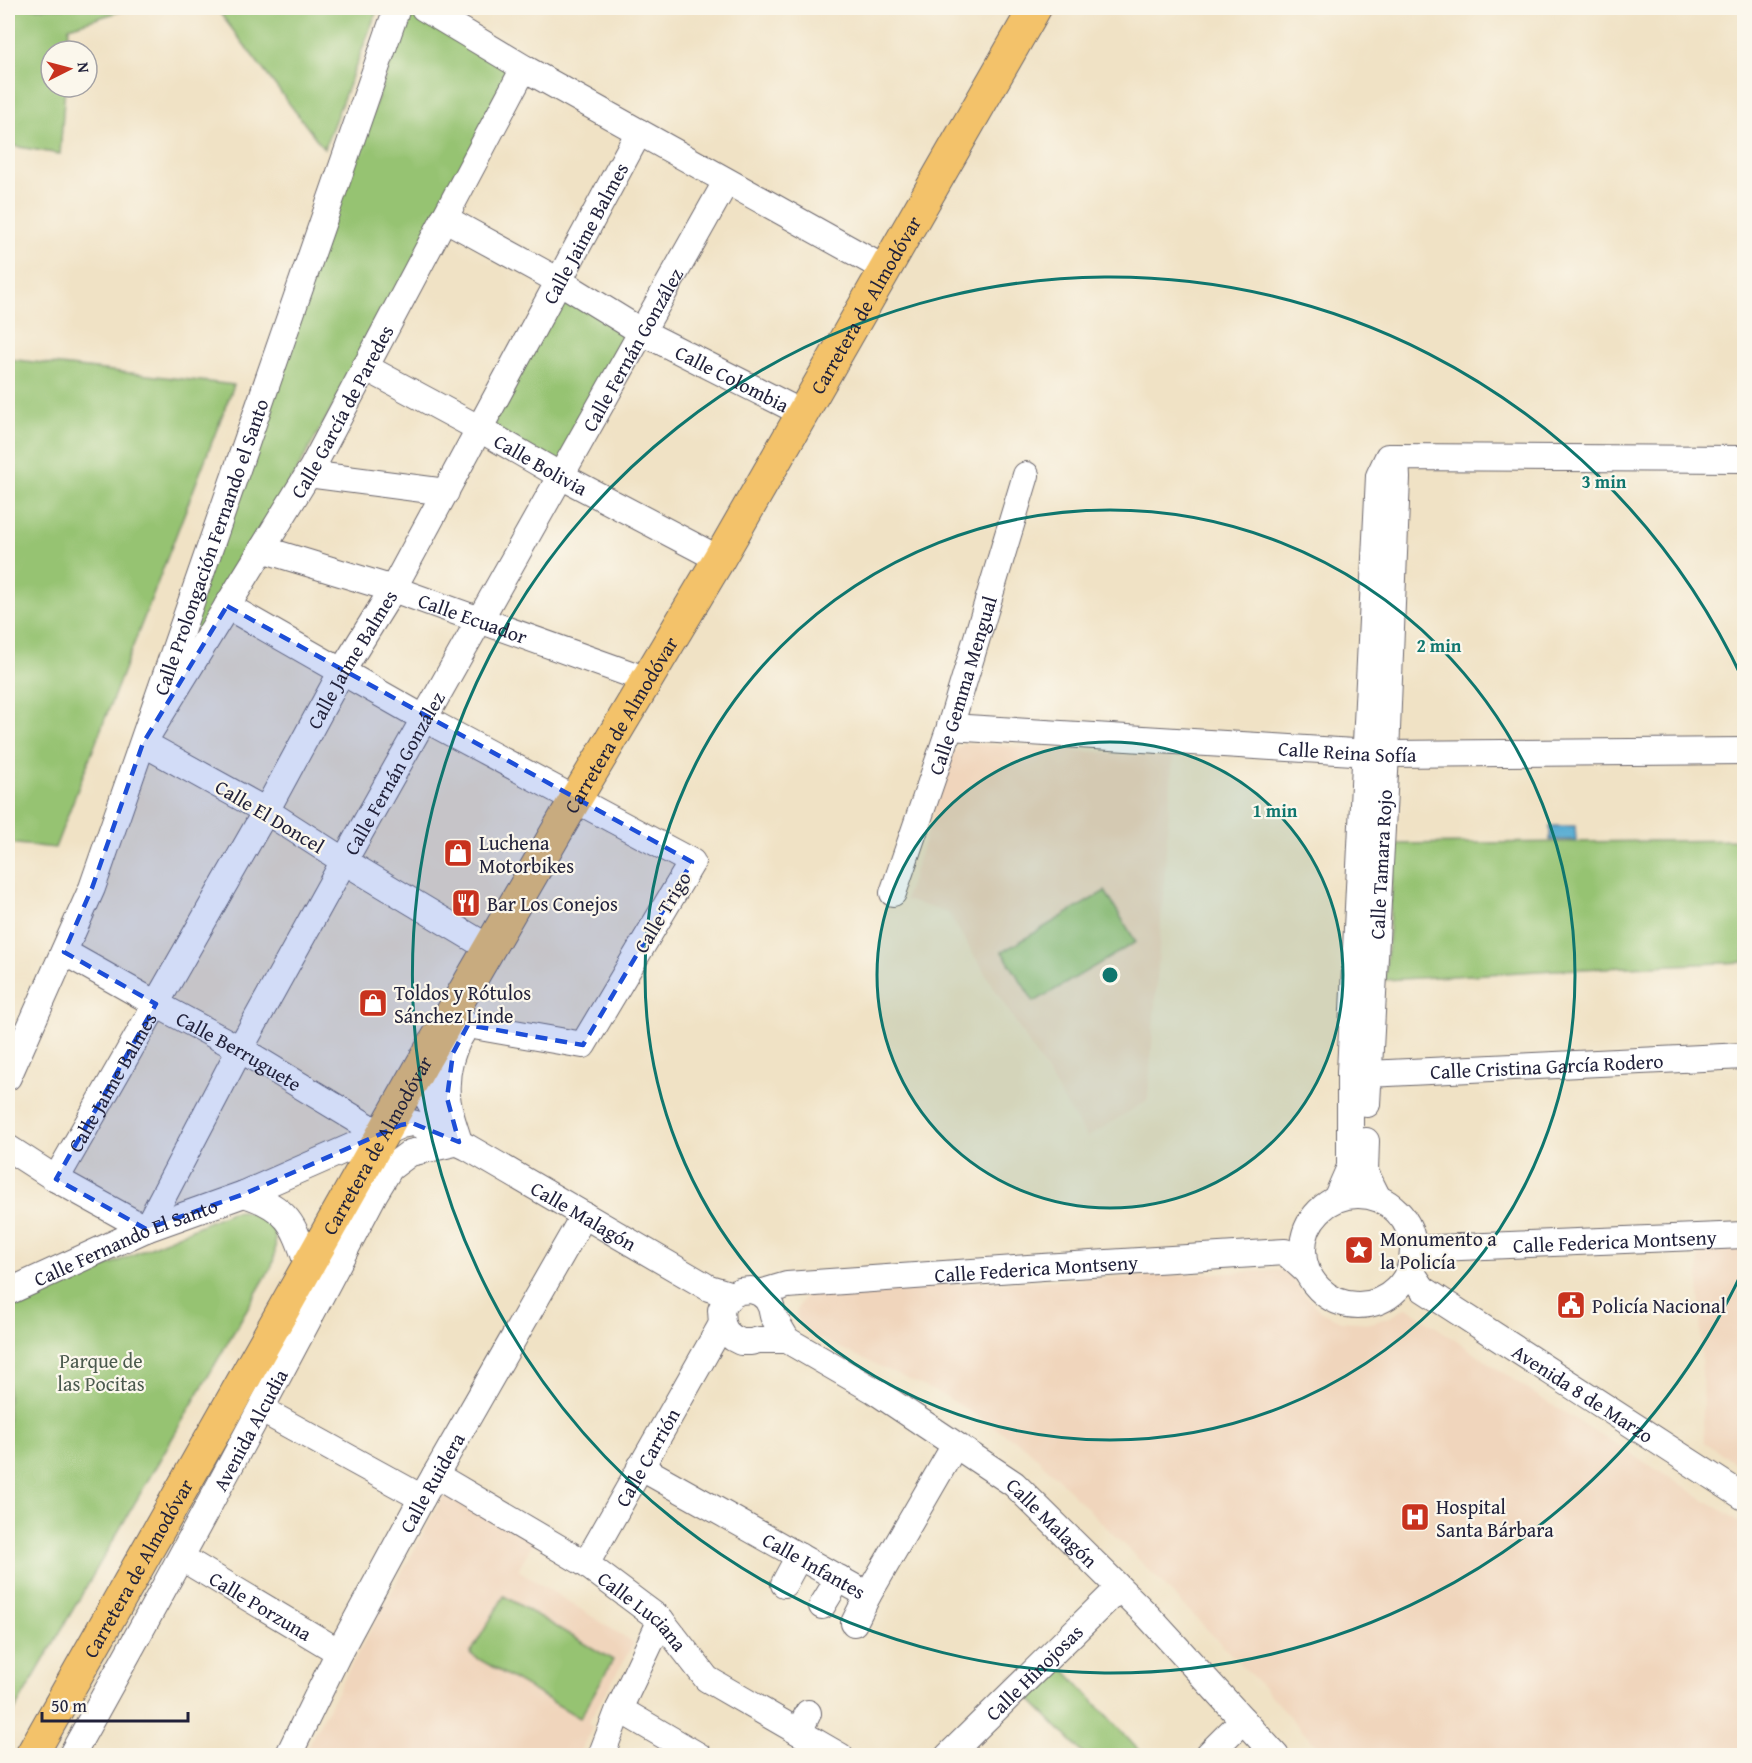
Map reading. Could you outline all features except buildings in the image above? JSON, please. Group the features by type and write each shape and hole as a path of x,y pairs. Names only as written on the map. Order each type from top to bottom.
{"main road":[{"name":"Carretera de Almodóvar","path":"31,1755 414,1078 575,800 719,559 1035,8"}],"street":[{"name":"Calle Prolongación Fernando el Santo","path":"8,1077 92,888 397,8"},
{"path":"424,8 524,68 885,269"},
{"name":"Calle García de Paredes","path":"143,743 308,474 524,68"},
{"name":"Calle Jaime Balmes","path":"56,1179 266,811 342,671 393,589 639,132"},
{"name":"Calle Fernán González","path":"146,1229 240,1049 344,861 726,182"},
{"name":"Calle Colombia","path":"444,218 559,281 642,332 802,413"},
{"name":"Calle Bolivia","path":"365,367 561,476 719,559"},
{"name":"Calle Tamara Rojo","path":"1336,1199 1350,1167 1359,1073 1376,753 1397,478 1396,457 1388,457 1379,476 1376,753"},
{"path":"1396,457 1744,459"},
{"path":"308,474 446,492"},
{"name":"Calle Gemma Mengual","path":"893,893 950,727 1026,475"},
{"name":"Calle Ecuador","path":"262,549 393,589 647,680"},
{"path":"227,606 575,800"},
{"name":"Calle Reina Sofía","path":"950,727 1376,753 1744,751"},
{"name":"Calle El Doncel","path":"143,743 266,811 489,948"},
{"name":"Calle Trigo","path":"459,1142 447,1098 447,1074 460,1035 468,1025 583,1045 692,862 575,800"},
{"name":"Calle Berruguete","path":"64,952 156,1005 240,1049 382,1135"},
{"name":"Calle Cristina García Rodero","path":"1359,1073 1744,1056"},
{"name":"Calle Tamara Rojo","path":"1359,1073 1365,1172 1378,1198"},
{"name":"Calle Malagón","path":"414,1078 421,1081 433,1110 459,1142"},
{"name":"Calle Malagón","path":"382,1135 401,1125 412,1123 459,1142 584,1215 723,1311 741,1342 787,1340 875,1391 1014,1484 1148,1616 1276,1755"},
{"name":"Calle Fernando El Santo","path":"8,1292 146,1229 244,1194 382,1135"},
{"name":"Avenida Alcudia","path":"71,1755 182,1558 390,1168 410,1153 459,1142"},
{"path":"8,1148 56,1179 146,1229"},
{"name":"Calle Fernando El Santo","path":"244,1194 264,1200 279,1210 297,1233 308,1266"},
{"path":"1357,1194 1378,1198 1396,1210 1409,1227 1411,1274 1380,1301 1359,1306 1338,1302 1320,1290 1307,1272 1285,1252 1306,1230 1318,1211 1336,1199 1357,1194"},
{"name":"Calle Ruidera","path":"288,1755 339,1652 422,1498 584,1215"},
{"path":"1306,1230 1302,1251 1307,1272"},
{"name":"Calle Federica Montseny","path":"1411,1274 1744,1235"},
{"name":"Calle Federica Montseny","path":"768,1305 787,1285 1043,1266 1285,1252"},
{"name":"Avenida 8 de Marzo","path":"1411,1274 1744,1497"},
{"path":"723,1311 740,1291 751,1290 768,1305 771,1326 759,1340"},
{"name":"Calle Malagón","path":"768,1305 787,1340"},
{"name":"Calle Carrión","path":"586,1564 707,1348 723,1311"},
{"path":"262,1410 422,1498"},
{"name":"Calle Infantes","path":"640,1467 868,1595 955,1445"},
{"name":"Calle Luciana","path":"435,1475 586,1564 661,1620 707,1679 731,1681 804,1722 840,1755"},
{"path":"784,1584 799,1556"},
{"name":"Calle Porzuna","path":"182,1558 339,1652"},
{"path":"822,1606 839,1578"},
{"name":"Calle Hinojosas","path":"948,1755 1119,1588"},
{"path":"854,1623 868,1595"},
{"path":"601,1755 619,1709 661,1620"},
{"path":"619,1709 699,1755"},
{"path":"1207,1755 1243,1720"}],"highlighted area":[{"path":"227,606 692,862 583,1045 468,1025 453,1053 447,1098 459,1142 412,1123 401,1125 244,1194 146,1229 56,1179 156,1004 64,952 92,888 143,743"}],"shaded area":[{"path":"965,743 1173,757 1148,1100 1087,1138 948,913 905,900 954,751"},
{"path":"1744,1243 1744,1469 1704,1442 1698,1246"},
{"name":"Hospital Santa Bárbara","path":"1290,1270 1296,1285 1321,1312 1341,1321 1371,1323 1390,1317 1407,1307 1530,1391 1744,1524 1744,1755 1324,1755 1260,1684 1027,1448 945,1396 807,1333 801,1327 797,1317 797,1309 804,1297 809,1293 824,1290"},
{"path":"448,1488 535,1539 518,1570 634,1643 588,1723 592,1728 578,1755 302,1756"}],"green space":[{"path":"8,8 131,8 69,27 68,39 39,39 39,99 64,99 60,154 8,145"},
{"path":"216,8 378,8 324,149"},
{"path":"410,8 424,8 524,68 143,743"},
{"path":"559,281 642,332 561,476 480,429"},
{"path":"8,359 234,385 55,848 8,843"},
{"path":"1744,840 1744,962 1385,980 1395,844"},
{"path":"1105,891 1136,942 1034,1002 1002,952"},
{"name":"Parque de las Pocitas","path":"242,1211 262,1218 273,1230 275,1246 272,1266 8,1722 8,1309 231,1212"},
{"path":"504,1596 613,1660 580,1718 470,1654"},
{"path":"1051,1655 1143,1755 1085,1755 1018,1687"}],"water":[{"path":"1550,826 1575,826 1576,840 1550,840"}],"place":[{"name":"Luchena Motorbikes","path":"458,853"},
{"name":"Bar Los Conejos","path":"466,903"},
{"name":"Toldos y Rótulos Sánchez Linde","path":"373,1003"},
{"name":"Monumento a la Policía","path":"1359,1250"},
{"name":"Policía Nacional","path":"1571,1305"},
{"name":"Hospital Santa Bárbara","path":"1415,1517"}]}
